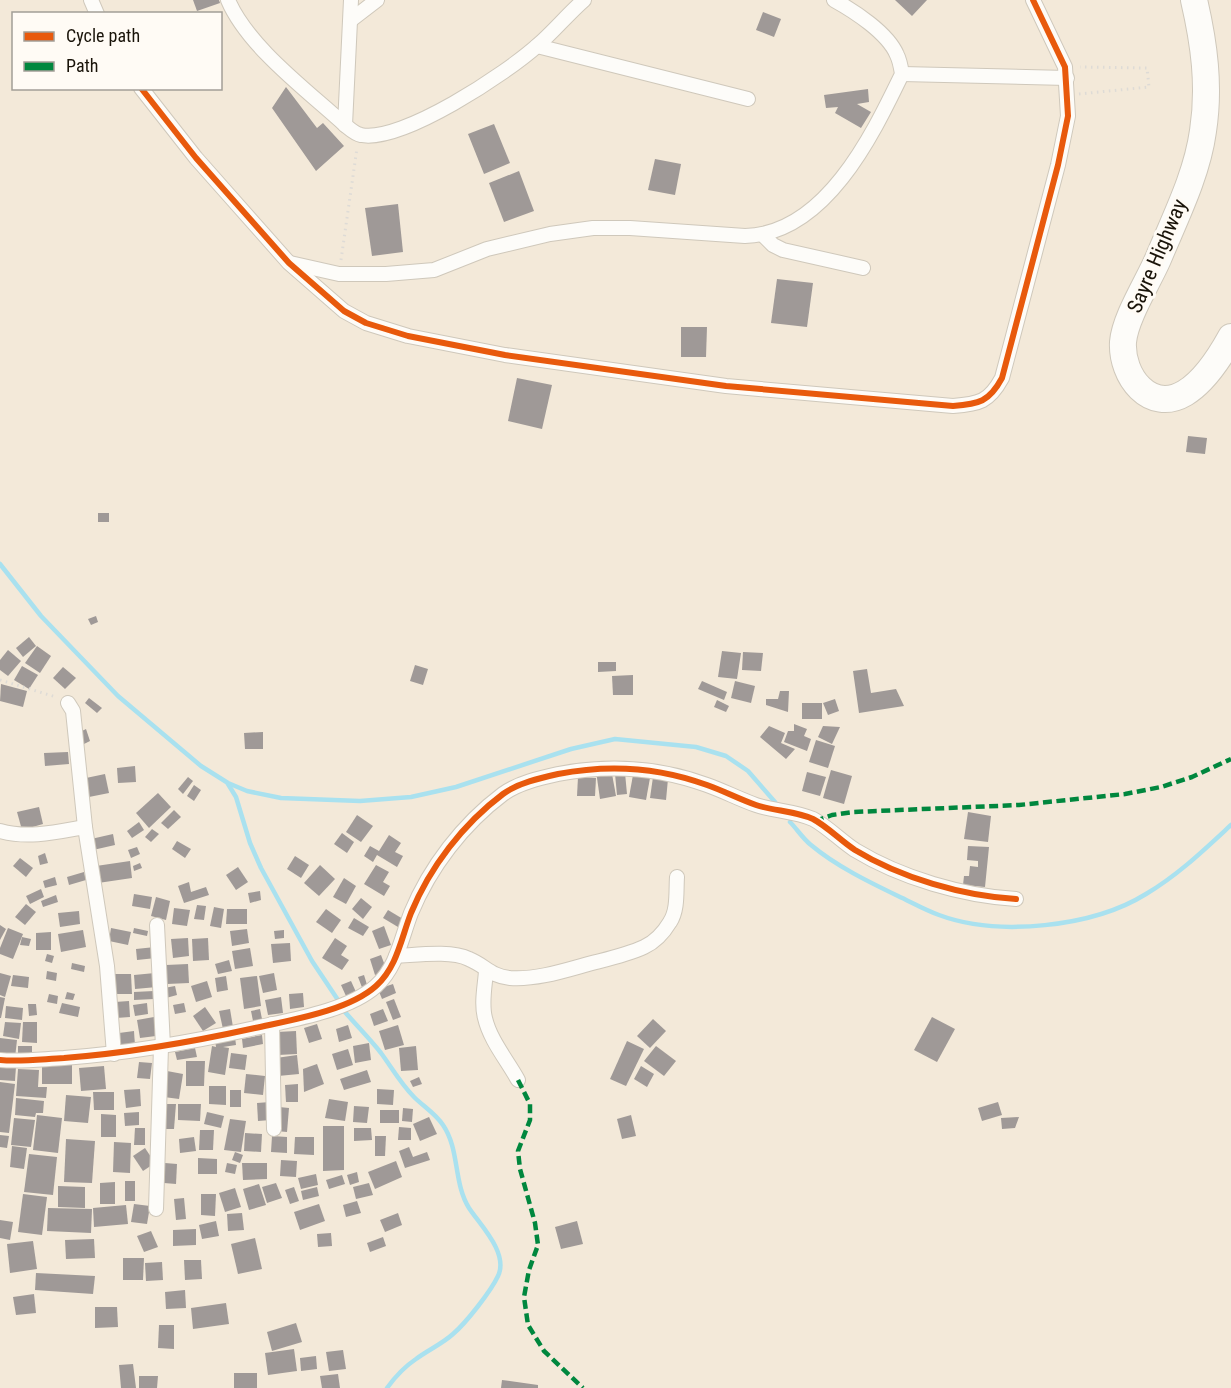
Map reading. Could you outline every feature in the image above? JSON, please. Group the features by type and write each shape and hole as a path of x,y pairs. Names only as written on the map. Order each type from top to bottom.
{"highway":[{"name":"Sayre Highway","path":"1194,0 1201,30 1207,79 1203,130 1197,160 1183,198 1136,304 1123,340 1123,356 1135,385 1160,399 1173,398 1197,384 1222,353 1231,337"}],"street":[{"path":"228,0 249,35 273,60 358,135 373,136 397,130 424,118 489,82 537,46 584,0"},
{"path":"345,125 351,0"},
{"path":"351,20 377,0"},
{"path":"289,263 339,274 386,274 434,270 487,249 550,234 593,228 763,236 806,214 844,176 884,112 902,74 897,54 888,41 864,20 834,0"},
{"path":"143,90 196,158 289,263 338,306 366,323 429,340 506,356 726,386 953,406 974,405 987,399 996,390 1002,378 1058,165 1068,116 1066,73 1033,0"},
{"path":"537,46 748,99"},
{"path":"902,74 1066,73"},
{"path":"763,236 783,250 863,268"},
{"path":"68,703 74,711 85,827 107,966 114,1054"},
{"path":"0,1060 18,1061 114,1054 162,1047 314,1014 361,996 375,987 390,971 414,905 427,880 467,826 505,793 526,783 585,769 642,768 670,773 709,785 759,806 807,817 824,826 861,853 917,877 965,892 1016,899"},
{"path":"0,831 28,835 85,827"},
{"path":"396,956 454,955 469,959 495,976 511,978 528,978 559,972 646,947 661,934 672,919 676,904 677,877"},
{"path":"156,1209 162,1047 157,924"},
{"path":"486,971 483,1004 485,1018 491,1034 518,1080"},
{"path":"272,1024 274,1129"}],"path":[{"path":"1066,73 1147,68 1148,75 1149,87 1068,96"},
{"path":"339,274 358,135"},
{"path":"0,680 62,699 68,703"}],"building":[{"path":"193,0 219,0 220,3 197,11"},
{"path":"895,0 927,0 912,16"},
{"path":"763,12 781,19 774,37 756,30"},
{"path":"286,87 317,128 323,123 344,146 316,171 272,108"},
{"path":"868,89 869,102 857,104 871,112 861,128 835,113 838,107 826,108 824,95"},
{"path":"494,124 510,163 484,174 468,134"},
{"path":"655,159 681,164 675,195 648,190"},
{"path":"519,171 534,211 504,222 489,183"},
{"path":"398,204 403,252 372,256 365,208"},
{"path":"777,279 813,283 807,327 771,323"},
{"path":"681,327 707,327 706,357 681,357"},
{"path":"517,378 552,385 542,429 508,421"},
{"path":"1188,436 1207,438 1205,454 1186,452"},
{"path":"98,513 109,513 109,522 98,522"},
{"path":"96,616 98,622 91,625 88,619"},
{"path":"29,637 36,646 23,657 16,648"},
{"path":"37,646 51,656 40,673 25,663"},
{"path":"8,650 21,661 8,676 0,670 0,660"},
{"path":"722,651 741,653 737,679 718,677"},
{"path":"743,652 763,653 761,671 742,670"},
{"path":"598,662 616,662 616,671 598,672"},
{"path":"415,665 428,669 423,685 410,681"},
{"path":"22,666 38,675 29,689 14,680"},
{"path":"63,667 76,678 65,689 53,678"},
{"path":"867,669 871,693 896,689 904,706 859,713 853,671"},
{"path":"633,675 633,695 613,695 612,676"},
{"path":"702,681 727,692 724,700 698,689"},
{"path":"735,681 755,686 751,703 731,698"},
{"path":"1,684 27,691 23,707 0,701"},
{"path":"780,691 789,691 788,712 766,705 766,699 778,699"},
{"path":"89,698 102,708 97,713 85,703"},
{"path":"835,699 839,711 828,715 823,703"},
{"path":"717,700 729,706 726,712 714,707"},
{"path":"802,703 822,703 822,719 802,719"},
{"path":"794,724 807,729 804,736 811,739 807,751 784,742 788,731 794,731"},
{"path":"769,726 785,733 781,743 795,749 786,759 760,737"},
{"path":"823,726 840,727 832,744 818,737"},
{"path":"86,729 90,741 84,744 80,732"},
{"path":"263,732 263,749 245,749 244,733"},
{"path":"816,740 835,746 828,768 809,762"},
{"path":"68,752 69,764 45,766 44,753"},
{"path":"135,766 136,782 118,783 117,768"},
{"path":"831,770 852,776 844,804 823,798"},
{"path":"596,771 612,774 616,796 600,799"},
{"path":"807,772 826,777 820,796 802,791"},
{"path":"625,773 627,794 617,795 615,774"},
{"path":"105,774 109,793 89,797 86,778"},
{"path":"633,775 650,778 646,800 629,797"},
{"path":"188,777 193,781 183,794 178,789"},
{"path":"578,777 596,778 595,796 577,796"},
{"path":"653,777 668,779 666,800 650,798"},
{"path":"194,785 201,790 194,801 187,796"},
{"path":"158,793 171,807 149,828 136,813"},
{"path":"39,807 43,824 22,830 17,812"},
{"path":"174,810 181,817 168,829 161,823"},
{"path":"968,812 991,816 988,842 964,839"},
{"path":"357,815 373,826 361,842 346,832"},
{"path":"139,822 144,830 132,838 127,831"},
{"path":"152,829 159,834 151,842 145,837"},
{"path":"342,833 354,842 347,853 334,844"},
{"path":"113,834 115,845 93,850 91,839"},
{"path":"389,835 401,843 395,852 403,856 397,867 377,855 373,862 364,856 370,846 379,851"},
{"path":"177,841 191,849 185,858 172,849"},
{"path":"968,846 989,847 985,887 963,885 964,876 969,876 970,866 978,867 978,861 967,860"},
{"path":"137,847 140,854 131,858 128,850"},
{"path":"45,853 48,863 40,865 38,856"},
{"path":"295,856 309,865 301,878 287,869"},
{"path":"20,858 33,868 26,877 13,866"},
{"path":"130,861 132,878 98,883 96,866"},
{"path":"140,863 142,868 134,871 133,866"},
{"path":"320,865 335,879 319,896 304,883"},
{"path":"376,865 389,872 383,882 390,886 384,896 364,884"},
{"path":"238,867 248,882 236,890 226,875"},
{"path":"84,872 86,880 69,885 67,877"},
{"path":"55,877 57,885 45,888 43,881"},
{"path":"344,878 356,886 346,904 333,897"},
{"path":"189,882 191,892 206,887 209,895 184,903 178,886"},
{"path":"41,889 44,897 30,904 26,896"},
{"path":"260,891 261,900 250,903 248,893"},
{"path":"134,894 152,897 150,909 132,906"},
{"path":"56,895 58,902 43,907 41,901"},
{"path":"156,897 170,901 166,920 151,916"},
{"path":"361,898 372,907 363,919 352,909"},
{"path":"26,904 36,912 25,925 15,917"},
{"path":"197,905 206,906 204,920 194,919"},
{"path":"214,907 224,909 221,928 210,926"},
{"path":"174,908 190,910 187,926 172,924"},
{"path":"227,909 247,909 247,924 226,924"},
{"path":"326,909 341,920 332,933 316,922"},
{"path":"388,910 403,919 398,927 383,918"},
{"path":"79,911 80,924 60,927 58,913"},
{"path":"354,918 369,927 363,936 348,928"},
{"path":"0,925 6,929 0,940"},
{"path":"384,926 391,945 379,949 372,931"},
{"path":"8,928 23,934 13,959 0,954"},
{"path":"111,928 131,932 128,945 109,941"},
{"path":"134,928 148,931 147,936 133,933"},
{"path":"247,929 249,943 232,946 230,931"},
{"path":"83,930 86,947 61,952 58,934"},
{"path":"284,930 284,938 275,939 274,931"},
{"path":"51,932 51,950 36,950 36,933"},
{"path":"22,937 31,939 29,946 20,945"},
{"path":"188,938 189,956 173,958 171,939"},
{"path":"208,938 209,960 193,961 192,939"},
{"path":"335,938 347,946 341,955 349,960 342,970 322,958"},
{"path":"290,943 291,961 273,963 271,944"},
{"path":"155,947 156,958 137,960 136,949"},
{"path":"250,948 253,966 235,969 232,951"},
{"path":"47,954 54,956 52,963 45,961"},
{"path":"381,955 387,971 375,975 370,959"},
{"path":"229,960 232,971 218,974 215,964"},
{"path":"72,963 85,966 84,972 71,969"},
{"path":"188,964 189,983 167,984 166,965"},
{"path":"47,971 57,973 56,981 46,979"},
{"path":"0,973 11,976 5,997 0,995"},
{"path":"155,973 157,987 135,989 134,975"},
{"path":"274,973 277,990 263,993 259,976"},
{"path":"114,974 131,974 132,994 114,994"},
{"path":"13,975 29,977 28,988 11,986"},
{"path":"364,975 368,988 363,990 358,977"},
{"path":"226,976 228,990 217,992 215,978"},
{"path":"257,976 261,1006 244,1009 240,978"},
{"path":"207,981 212,997 196,1002 191,986"},
{"path":"351,981 356,992 346,996 341,985"},
{"path":"393,984 396,993 382,999 378,989"},
{"path":"175,986 177,995 166,998 164,988"},
{"path":"154,991 154,999 134,1000 134,992"},
{"path":"67,992 75,994 73,1000 65,999"},
{"path":"303,993 304,1007 290,1009 289,994"},
{"path":"49,994 58,996 57,1004 47,1002"},
{"path":"0,997 5,998 1,1018 0,1018"},
{"path":"281,997 283,1013 268,1015 265,1000"},
{"path":"394,999 401,1017 393,1020 386,1002"},
{"path":"129,1001 130,1017 116,1018 115,1002"},
{"path":"62,1003 80,1007 78,1017 59,1013"},
{"path":"147,1003 148,1014 135,1016 133,1005"},
{"path":"184,1003 186,1012 175,1014 173,1005"},
{"path":"28,1004 36,1004 37,1015 29,1016"},
{"path":"6,1006 23,1008 22,1020 5,1018"},
{"path":"205,1007 216,1023 203,1031 193,1016"},
{"path":"230,1009 233,1027 223,1029 219,1011"},
{"path":"260,1009 262,1019 253,1021 251,1011"},
{"path":"383,1009 388,1021 374,1026 370,1014"},
{"path":"154,1017 156,1036 140,1038 137,1020"},
{"path":"932,1017 955,1029 937,1062 914,1050"},
{"path":"653,1019 666,1031 650,1048 637,1036"},
{"path":"5,1022 21,1023 19,1039 3,1036"},
{"path":"23,1022 37,1022 37,1043 22,1042"},
{"path":"317,1024 322,1039 309,1043 304,1028"},
{"path":"348,1025 352,1038 339,1042 336,1029"},
{"path":"398,1025 404,1045 385,1050 379,1031"},
{"path":"134,1031 135,1046 121,1047 119,1033"},
{"path":"296,1031 297,1054 278,1055 277,1032"},
{"path":"262,1035 263,1044 243,1048 242,1039"},
{"path":"235,1037 236,1045 223,1047 229,1048 225,1075 208,1072 212,1046 216,1047 215,1040"},
{"path":"0,1038 17,1040 15,1058 0,1056"},
{"path":"627,1041 644,1049 626,1086 610,1079"},
{"path":"369,1043 371,1060 355,1063 353,1046"},
{"path":"18,1046 32,1046 32,1056 18,1057"},
{"path":"416,1046 418,1070 401,1071 399,1048"},
{"path":"656,1046 676,1061 664,1076 644,1061"},
{"path":"195,1048 197,1057 177,1060 175,1052"},
{"path":"348,1049 353,1065 337,1070 332,1054"},
{"path":"231,1053 247,1055 245,1070 229,1068"},
{"path":"297,1055 299,1074 278,1076 276,1058"},
{"path":"186,1061 205,1061 204,1086 186,1086"},
{"path":"42,1062 72,1063 72,1084 42,1084"},
{"path":"139,1062 152,1063 150,1079 137,1078"},
{"path":"0,1064 16,1066 15,1081 0,1080"},
{"path":"317,1064 324,1084 304,1092 303,1069"},
{"path":"104,1066 106,1089 81,1091 79,1068"},
{"path":"641,1066 654,1074 647,1087 634,1079"},
{"path":"18,1069 39,1070 38,1087 47,1087 46,1098 16,1096"},
{"path":"367,1070 371,1082 344,1090 340,1079"},
{"path":"167,1071 183,1074 179,1099 164,1097"},
{"path":"246,1074 265,1076 263,1095 244,1093"},
{"path":"419,1077 422,1084 413,1087 410,1081"},
{"path":"0,1082 15,1084 9,1133 0,1132"},
{"path":"298,1084 298,1102 286,1102 285,1085"},
{"path":"209,1086 226,1086 226,1105 209,1104"},
{"path":"140,1089 141,1106 126,1108 124,1090"},
{"path":"377,1089 394,1090 393,1105 377,1104"},
{"path":"230,1090 241,1090 241,1107 230,1107"},
{"path":"93,1092 114,1092 114,1110 94,1110"},
{"path":"66,1095 91,1097 88,1123 64,1121"},
{"path":"16,1098 44,1101 43,1113 36,1113 35,1117 15,1115"},
{"path":"329,1099 348,1102 345,1121 325,1118"},
{"path":"270,1102 271,1120 258,1121 257,1103"},
{"path":"998,1102 1002,1115 982,1121 978,1108"},
{"path":"164,1104 176,1104 174,1129 162,1129"},
{"path":"178,1104 201,1104 200,1121 178,1120"},
{"path":"354,1106 369,1107 367,1123 353,1122"},
{"path":"279,1107 289,1108 287,1132 276,1131"},
{"path":"403,1108 413,1109 412,1122 402,1121"},
{"path":"380,1110 399,1110 399,1123 380,1123"},
{"path":"139,1112 139,1125 125,1126 124,1113"},
{"path":"207,1112 224,1116 221,1128 204,1124"},
{"path":"101,1114 116,1115 116,1137 101,1137"},
{"path":"37,1115 62,1118 58,1153 33,1150"},
{"path":"631,1115 636,1136 622,1139 617,1119"},
{"path":"429,1117 437,1134 420,1141 413,1124"},
{"path":"1019,1117 1015,1128 1002,1129 1001,1118"},
{"path":"14,1118 35,1120 31,1147 11,1145"},
{"path":"230,1119 246,1121 241,1152 224,1150"},
{"path":"323,1126 344,1126 344,1170 323,1171"},
{"path":"399,1127 411,1128 411,1140 398,1140"},
{"path":"135,1128 145,1128 145,1145 134,1145"},
{"path":"354,1128 371,1128 372,1140 354,1141"},
{"path":"200,1130 214,1130 213,1150 199,1150"},
{"path":"245,1133 262,1134 261,1152 244,1151"},
{"path":"0,1135 9,1136 7,1148 0,1147"},
{"path":"272,1136 287,1137 287,1153 271,1152"},
{"path":"375,1136 386,1136 385,1156 375,1156"},
{"path":"194,1137 196,1151 180,1153 179,1139"},
{"path":"295,1137 314,1137 314,1155 294,1154"},
{"path":"66,1139 95,1141 92,1183 64,1182"},
{"path":"114,1142 131,1143 130,1173 113,1172"},
{"path":"12,1146 27,1148 24,1169 10,1167"},
{"path":"409,1147 413,1157 427,1152 430,1160 405,1168 399,1151"},
{"path":"145,1148 155,1163 143,1171 133,1156"},
{"path":"235,1152 243,1155 240,1163 232,1160"},
{"path":"29,1154 57,1157 53,1195 24,1192"},
{"path":"198,1158 217,1159 217,1174 198,1174"},
{"path":"281,1160 297,1161 296,1177 280,1176"},
{"path":"396,1161 402,1177 375,1189 368,1172"},
{"path":"165,1163 177,1164 176,1184 164,1183"},
{"path":"227,1163 237,1165 235,1174 225,1172"},
{"path":"242,1163 267,1163 267,1179 243,1180"},
{"path":"357,1172 359,1182 350,1185 347,1175"},
{"path":"316,1174 318,1185 301,1189 298,1178"},
{"path":"342,1175 345,1184 329,1189 326,1180"},
{"path":"125,1181 135,1181 135,1201 125,1201"},
{"path":"115,1182 115,1204 100,1204 100,1183"},
{"path":"276,1183 282,1198 267,1203 262,1187"},
{"path":"369,1183 373,1195 356,1199 353,1187"},
{"path":"259,1184 266,1205 249,1210 243,1189"},
{"path":"58,1186 85,1187 85,1208 58,1207"},
{"path":"294,1187 299,1201 290,1204 285,1190"},
{"path":"317,1187 319,1196 303,1200 301,1191"},
{"path":"235,1188 241,1207 225,1212 219,1193"},
{"path":"23,1194 47,1197 42,1235 18,1232"},
{"path":"201,1194 216,1194 215,1216 201,1215"},
{"path":"184,1198 186,1219 176,1220 174,1199"},
{"path":"357,1201 361,1213 346,1217 343,1205"},
{"path":"134,1204 150,1206 147,1224 131,1222"},
{"path":"319,1204 325,1221 300,1230 294,1212"},
{"path":"126,1205 128,1224 94,1227 93,1208"},
{"path":"48,1208 92,1209 91,1233 47,1231"},
{"path":"242,1213 244,1230 228,1231 227,1214"},
{"path":"398,1213 402,1225 385,1232 380,1220"},
{"path":"0,1220 13,1222 10,1240 0,1238"},
{"path":"216,1221 219,1236 202,1239 199,1225"},
{"path":"577,1221 583,1244 561,1249 555,1227"},
{"path":"196,1229 196,1245 173,1246 173,1230"},
{"path":"151,1231 158,1247 144,1252 137,1236"},
{"path":"331,1233 332,1246 318,1247 317,1234"},
{"path":"383,1237 386,1246 370,1252 367,1243"},
{"path":"255,1238 262,1269 238,1274 231,1244"},
{"path":"94,1239 95,1258 66,1259 65,1240"},
{"path":"33,1241 37,1269 10,1273 7,1244"},
{"path":"123,1258 144,1258 143,1280 123,1280"},
{"path":"184,1260 201,1260 202,1279 185,1280"},
{"path":"162,1262 163,1280 146,1281 145,1263"},
{"path":"36,1273 95,1276 93,1294 35,1290"},
{"path":"185,1290 186,1308 166,1309 165,1292"},
{"path":"34,1294 36,1313 16,1315 13,1297"},
{"path":"226,1303 229,1324 193,1329 191,1308"},
{"path":"95,1307 117,1307 118,1327 95,1328"},
{"path":"296,1323 302,1342 272,1351 267,1332"},
{"path":"159,1325 174,1325 174,1349 158,1348"},
{"path":"294,1349 297,1371 268,1375 265,1353"},
{"path":"343,1350 346,1369 329,1371 326,1352"},
{"path":"316,1356 317,1369 301,1371 300,1358"},
{"path":"133,1364 136,1388 121,1388 119,1365"},
{"path":"234,1373 257,1373 257,1388 234,1388"},
{"path":"338,1374 340,1388 322,1388 320,1376"},
{"path":"139,1376 158,1376 157,1388 139,1388"},
{"path":"502,1380 538,1385 538,1388 501,1388"}],"waterway":[{"path":"0,564 41,616 118,696 201,766 228,783 247,791 281,798 360,801 411,797 456,787 571,749 615,739 696,747 726,756 748,771 775,802"},
{"path":"228,784 236,797 250,843 261,868 312,961 338,1000"},
{"path":"790,822 808,843 831,860 923,908 963,922 1016,927 1073,921 1124,905 1169,879 1231,825"},
{"path":"345,1012 381,1053 409,1092 443,1125 452,1145 464,1198 492,1240 500,1258 500,1267 495,1282 465,1322 449,1338 408,1365 387,1388"}],"marked path":[{"path":"815,821 832,815 853,812 1019,805 1125,794 1161,787 1192,777 1231,759"},
{"path":"518,1080 530,1104 530,1120 518,1151 538,1245 529,1270 524,1297 528,1325 544,1351 583,1388"}],"cycle path":[{"path":"143,90 196,158 289,263 344,311 366,323 408,336 505,355 726,386 953,406 977,403 988,397 1002,378 1058,165 1068,116 1065,67 1033,0"},
{"path":"0,1060 24,1061 112,1053 208,1038 302,1018 335,1008 364,995 376,986 389,970 419,896 438,863 461,833 503,794 529,781 558,774 615,768 652,771 689,779 756,805 813,819 855,850 912,877 954,890 1016,899"}]}
